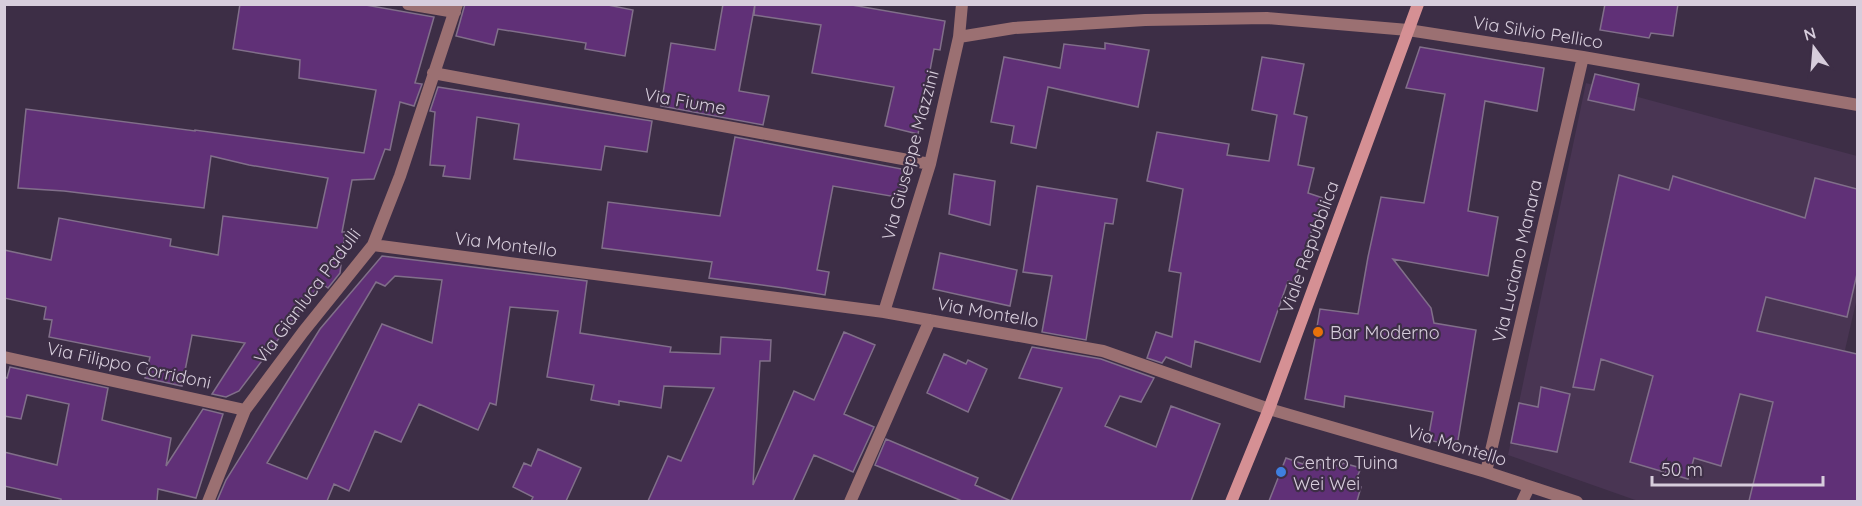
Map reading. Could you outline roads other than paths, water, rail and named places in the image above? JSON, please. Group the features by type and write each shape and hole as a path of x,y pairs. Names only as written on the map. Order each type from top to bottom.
{"street":[{"path":"408,4 456,8"},
{"name":"Via Giuseppe Mazzini","path":"884,312 930,164 959,37 962,4"},
{"path":"1267,18 1268,4"},
{"name":"Viale Repubblica","path":"1231,501 1269,409 1418,4"},
{"name":"Via Gianluca Padulli","path":"208,501 245,410 303,332 373,245 400,176 456,8"},
{"name":"Via Silvio Pellico","path":"959,37 1014,28 1145,20 1267,18 1408,30 1583,57 1857,105"},
{"name":"Via Luciano Manara","path":"1486,472 1583,57"},
{"name":"Via Fiume","path":"433,73 930,164"},
{"name":"Via Montello","path":"373,245 884,312 1103,351 1269,409 1577,501"},
{"path":"850,501 930,320"},
{"name":"Via Filippo Corridoni","path":"4,357 245,410"},
{"path":"1522,501 1529,487"}],"place":[{"name":"Bar Moderno","path":"1318,332"},
{"name":"Centro Tuina Wei Wei","path":"1281,472"}]}
